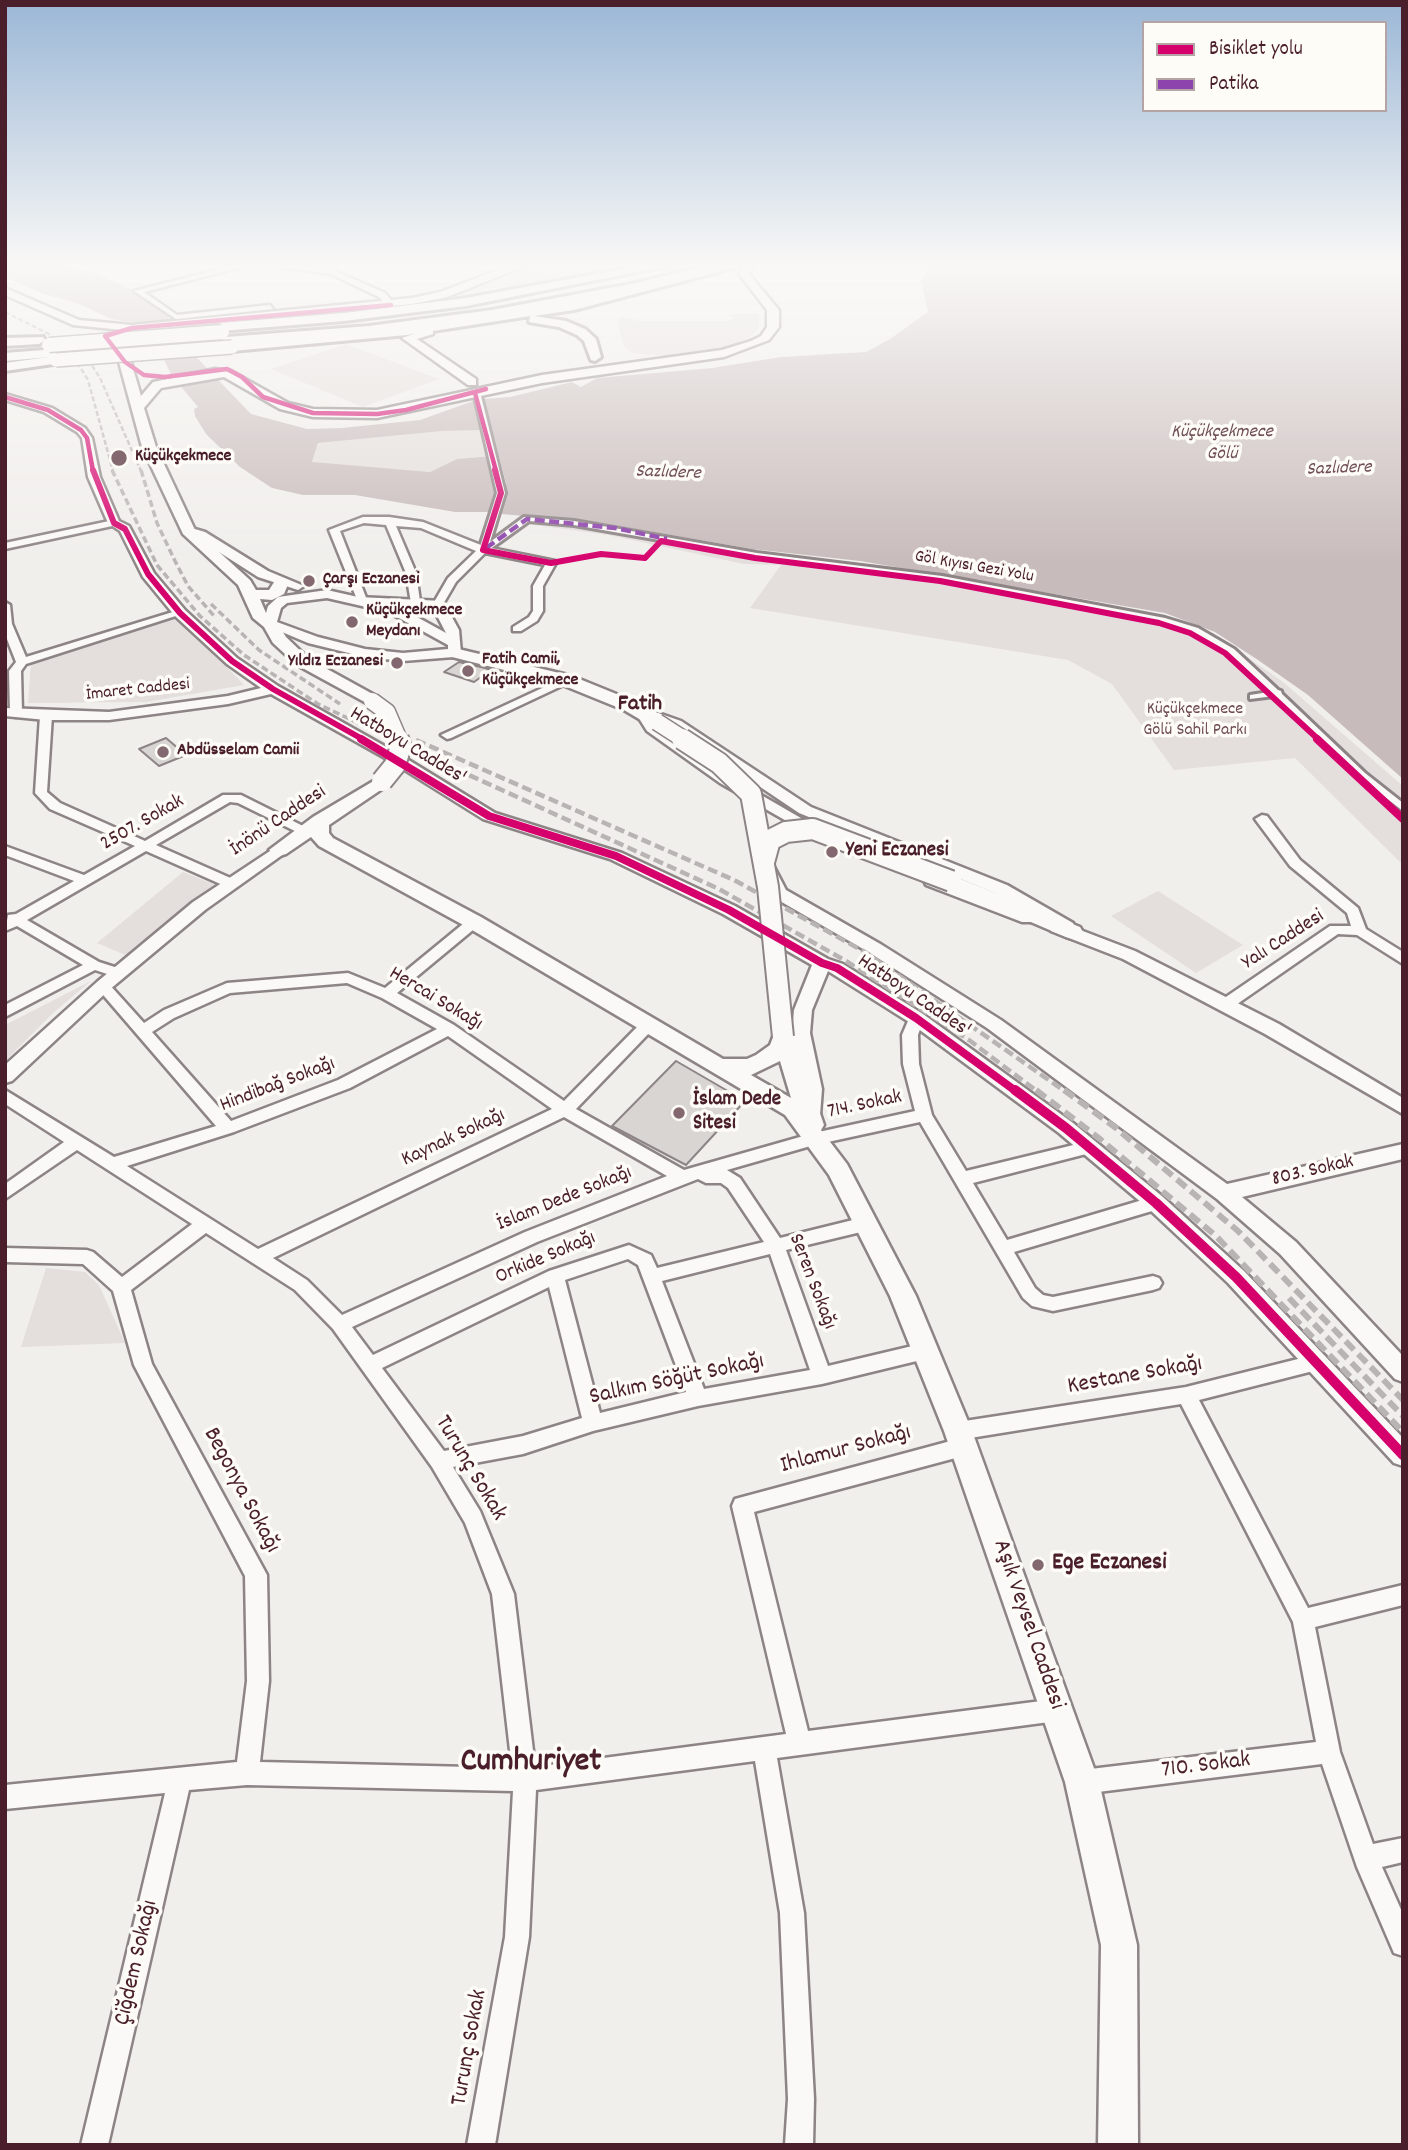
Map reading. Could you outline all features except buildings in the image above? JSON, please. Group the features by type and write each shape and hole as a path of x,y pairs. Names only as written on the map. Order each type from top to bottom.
{"main road":[{"name":"İnönü Caddesi","path":"126,364 149,447 188,531 201,547 245,583 259,615 270,624 279,640 303,662 387,712 401,746 395,765 382,781 279,850"},
{"path":"128,364 144,375 167,379"},
{"path":"213,370 217,364"},
{"path":"236,364 277,397 324,410 387,410 586,364"},
{"path":"445,364 478,388"},
{"path":"137,409 152,388 167,379 213,370 227,374 263,397 313,413 377,414 406,410 478,388 588,364"},
{"path":"249,594 272,595 279,591 281,582"},
{"path":"454,647 566,680 650,717 719,763 751,793 764,862 783,1037 812,1127"},
{"path":"313,826 326,842 474,922 647,1026 720,1066 793,1109 812,1127"},
{"path":"764,862 770,840 786,832 813,829 825,831 1073,932"},
{"path":"279,850 326,842"},
{"path":"720,1066 750,1067 764,1062 780,1049 783,1037"},
{"name":"Aşık Veysel Caddesi","path":"812,1127 838,1170 903,1296 961,1439 1082,1782 1119,1945 1118,2145"}],"street":[{"path":"438,604 452,580 483,550 500,493 478,388"},
{"path":"5,397 48,410 81,430 87,438 94,477 114,523 125,529 148,574 211,645 273,689"},
{"name":"Göl Kıyısı Gezi Yolu","path":"483,550 527,519 601,526 757,555 954,580 1162,620 1195,630 1231,651 1362,775 1403,808"},
{"path":"454,647 408,617 362,600 334,530 363,520 389,520 423,525 483,550 551,563 538,586 538,611 533,619 517,629"},
{"path":"389,520 411,573 415,601"},
{"path":"5,546 114,523"},
{"path":"188,531 201,535 241,562 281,582 362,600 438,604"},
{"path":"327,594 283,600 275,606 270,624 333,645 372,654 403,657 454,647"},
{"path":"438,604 450,625 454,647"},
{"path":"5,605 7,624 22,662"},
{"path":"11,712 15,671 22,662 180,613"},
{"path":"447,735 566,680"},
{"name":"İmaret Caddesi","path":"11,712 47,716 110,716 151,712 273,689"},
{"name":"Hatboyu Caddes'","path":"273,689 392,756 489,816 629,861 729,910 822,964 837,968 916,1018 1090,1147 1156,1203 1236,1277 1403,1455"},
{"path":"1253,696 1278,693"},
{"path":"47,716 41,793 55,806 230,883"},
{"path":"1073,932 1001,890 805,810 676,724 650,717 645,721 759,801 797,823 1001,910 1073,932 1129,955 1272,1029 1403,1107"},
{"name":"2507. Sokak","path":"10,921 86,881 228,798 241,799 313,826"},
{"path":"759,801 768,873 779,892 876,949 994,1024 1224,1192 1288,1248 1403,1372"},
{"path":"1262,819 1295,863 1353,911 1360,931"},
{"path":"764,839 779,823 797,823"},
{"path":"5,850 86,881"},
{"name":"İnönü Caddesi","path":"5,1076 103,986 230,883 279,850"},
{"path":"10,921 94,965 119,973"},
{"path":"387,994 474,922"},
{"name":"Yalı Caddesi","path":"1225,1005 1335,929 1360,931 1403,959"},
{"path":"812,1127 812,1089 801,1033 803,1010 822,964"},
{"path":"5,1012 94,965"},
{"name":"Hercai Sokağı","path":"143,1031 169,1014 227,988 348,978 387,994 449,1029 565,1110 682,1177"},
{"path":"103,986 228,1128"},
{"path":"916,1018 910,1035 911,1064 924,1115 1029,1293 1045,1304 1077,1301 1153,1283"},
{"name":"Kaynak Sokağı","path":"256,1258 565,1110 647,1026"},
{"name":"Hindibağ Sokağı","path":"115,1163 228,1128 344,1084 449,1029"},
{"name":"Turunç Sokak","path":"5,1096 115,1163 204,1225 301,1285 340,1324 439,1461 473,1518 503,1594 525,1780 517,1937 481,2145"},
{"name":"714. Sokak","path":"812,1127 924,1115"},
{"name":"İslam Dede Sokağı","path":"340,1324 531,1237 812,1127"},
{"path":"5,1193 77,1141"},
{"path":"961,1180 1090,1147"},
{"name":"803. Sokak","path":"1224,1192 1403,1151"},
{"name":"Seren Sokağı","path":"682,1177 724,1176 734,1183 776,1245 822,1376"},
{"path":"1003,1248 1156,1203"},
{"path":"651,1277 865,1224"},
{"path":"5,1255 87,1257 121,1287 204,1225"},
{"name":"Orkide Sokağı","path":"370,1365 555,1276 629,1252 645,1259 698,1398"},
{"path":"555,1276 593,1423"},
{"name":"Begonya Sokağı","path":"121,1287 143,1366 256,1575 258,1681 247,1773"},
{"name":"Salkım Söğüt Sokağı","path":"439,1461 523,1445 593,1423 698,1398 822,1376 925,1352"},
{"name":"Kestane Sokağı","path":"961,1439 1186,1395 1318,1362"},
{"path":"1186,1395 1303,1620 1329,1752 1366,1858 1403,1944"},
{"name":"Ihlamur Sokağı","path":"799,1743 742,1506 961,1439"},
{"path":"1303,1620 1403,1595"},
{"path":"5,1797 247,1773 525,1780 1057,1710"},
{"path":"764,1747 792,1913 801,2099 799,2145"},
{"name":"710. Sokak","path":"1082,1782 1329,1752"},
{"name":"Çiğdem Sokağı","path":"94,2145 180,1780"},
{"path":"1366,1858 1403,1850"}],"shaded area":[{"path":"177,615 244,685 146,702 28,703 31,662"}],"green space":[{"path":"285,364 400,364 439,379 363,407 271,369"},
{"path":"484,430 492,456 457,459 430,472 312,463 318,443 443,431"},
{"name":"Küçükçekmece Gölü Sahil Parkı","path":"530,517 611,525 740,549 895,567 1154,613 1186,622 1213,633 1283,682 1403,786 1403,865 1295,758 1174,770 1112,684 1068,660 750,608 781,565 744,564 608,535 520,523"},
{"path":"183,872 216,885 130,957 97,943"},
{"path":"1158,891 1243,945 1196,973 1111,916"},
{"path":"91,981 53,1013 5,1061 5,1025"},
{"path":"46,1268 85,1272 99,1285 125,1343 21,1347"}],"water":[{"path":"166,364 203,364 251,414 307,429 420,420 479,399 484,430 443,431 318,443 312,462 430,472 457,459 492,456 501,493 493,512 455,512 355,495 303,495 272,488 240,467 206,434 195,416 194,409 198,407 172,376"},
{"name":"Küçükçekmece Gölü","path":"735,364 1403,364 1403,779 1308,695 1258,660 1215,632 1165,613 860,561 752,549 595,522 501,514 506,483 484,399 510,397 572,382 581,387 597,378"}],"railway":[{"path":"78,364 88,380 113,471"},
{"path":"91,364 100,378 141,471"},
{"path":"112,470 157,565 200,616 244,655 318,704 394,740"},
{"path":"141,470 157,523 175,561 188,586 215,617"},
{"path":"211,604 259,650 340,704"},
{"path":"390,739 719,889 846,961 969,1040 1038,1092"},
{"path":"416,740 734,880 865,952 1066,1092"},
{"path":"1036,1090 1100,1139 1216,1236 1403,1432"},
{"path":"1064,1090 1116,1128 1238,1231 1403,1400"},
{"path":"1289,1298 1403,1416"}],"marked path":[{"path":"486,548 527,519 615,528 667,539"}],"cycle path":[{"path":"128,364 144,375 165,377 227,369 242,377 263,397 313,413 377,414 406,410 486,389"},
{"path":"475,393 478,396 501,493 483,550 551,563 601,554 645,558 661,541 755,558 940,581 1159,623 1190,633 1225,653 1403,819"},
{"path":"5,397 48,410 81,430 87,438 94,477 114,523 125,529 148,574 180,613 232,661 273,689 392,756 489,816 616,856 665,878 729,910 822,963 837,968 916,1018 1066,1128 1156,1203 1236,1277 1403,1455"}],"place":[{"name":"Küçükçekmece","path":"119,458"},
{"name":"Çarşı Eczanesi","path":"309,581"},
{"name":"Küçükçekmece Meydanı","path":"352,622"},
{"name":"Yıldız Eczanesi","path":"397,663"},
{"name":"Fatih Camii, Küçükçekmece","path":"468,671"},
{"name":"Abdüsselam Camii","path":"163,752"},
{"name":"Yeni Eczanesi","path":"832,852"},
{"name":"İslam Dede Sitesi","path":"679,1113"},
{"name":"Ege Eczanesi","path":"1038,1565"}],"district":[{"name":"Fatih","path":"640,706"},
{"name":"Cumhuriyet","path":"531,1764"}],"water label":[{"name":"Sazlıdere","path":"1339,470"},
{"name":"Sazlıdere","path":"668,474"}]}
